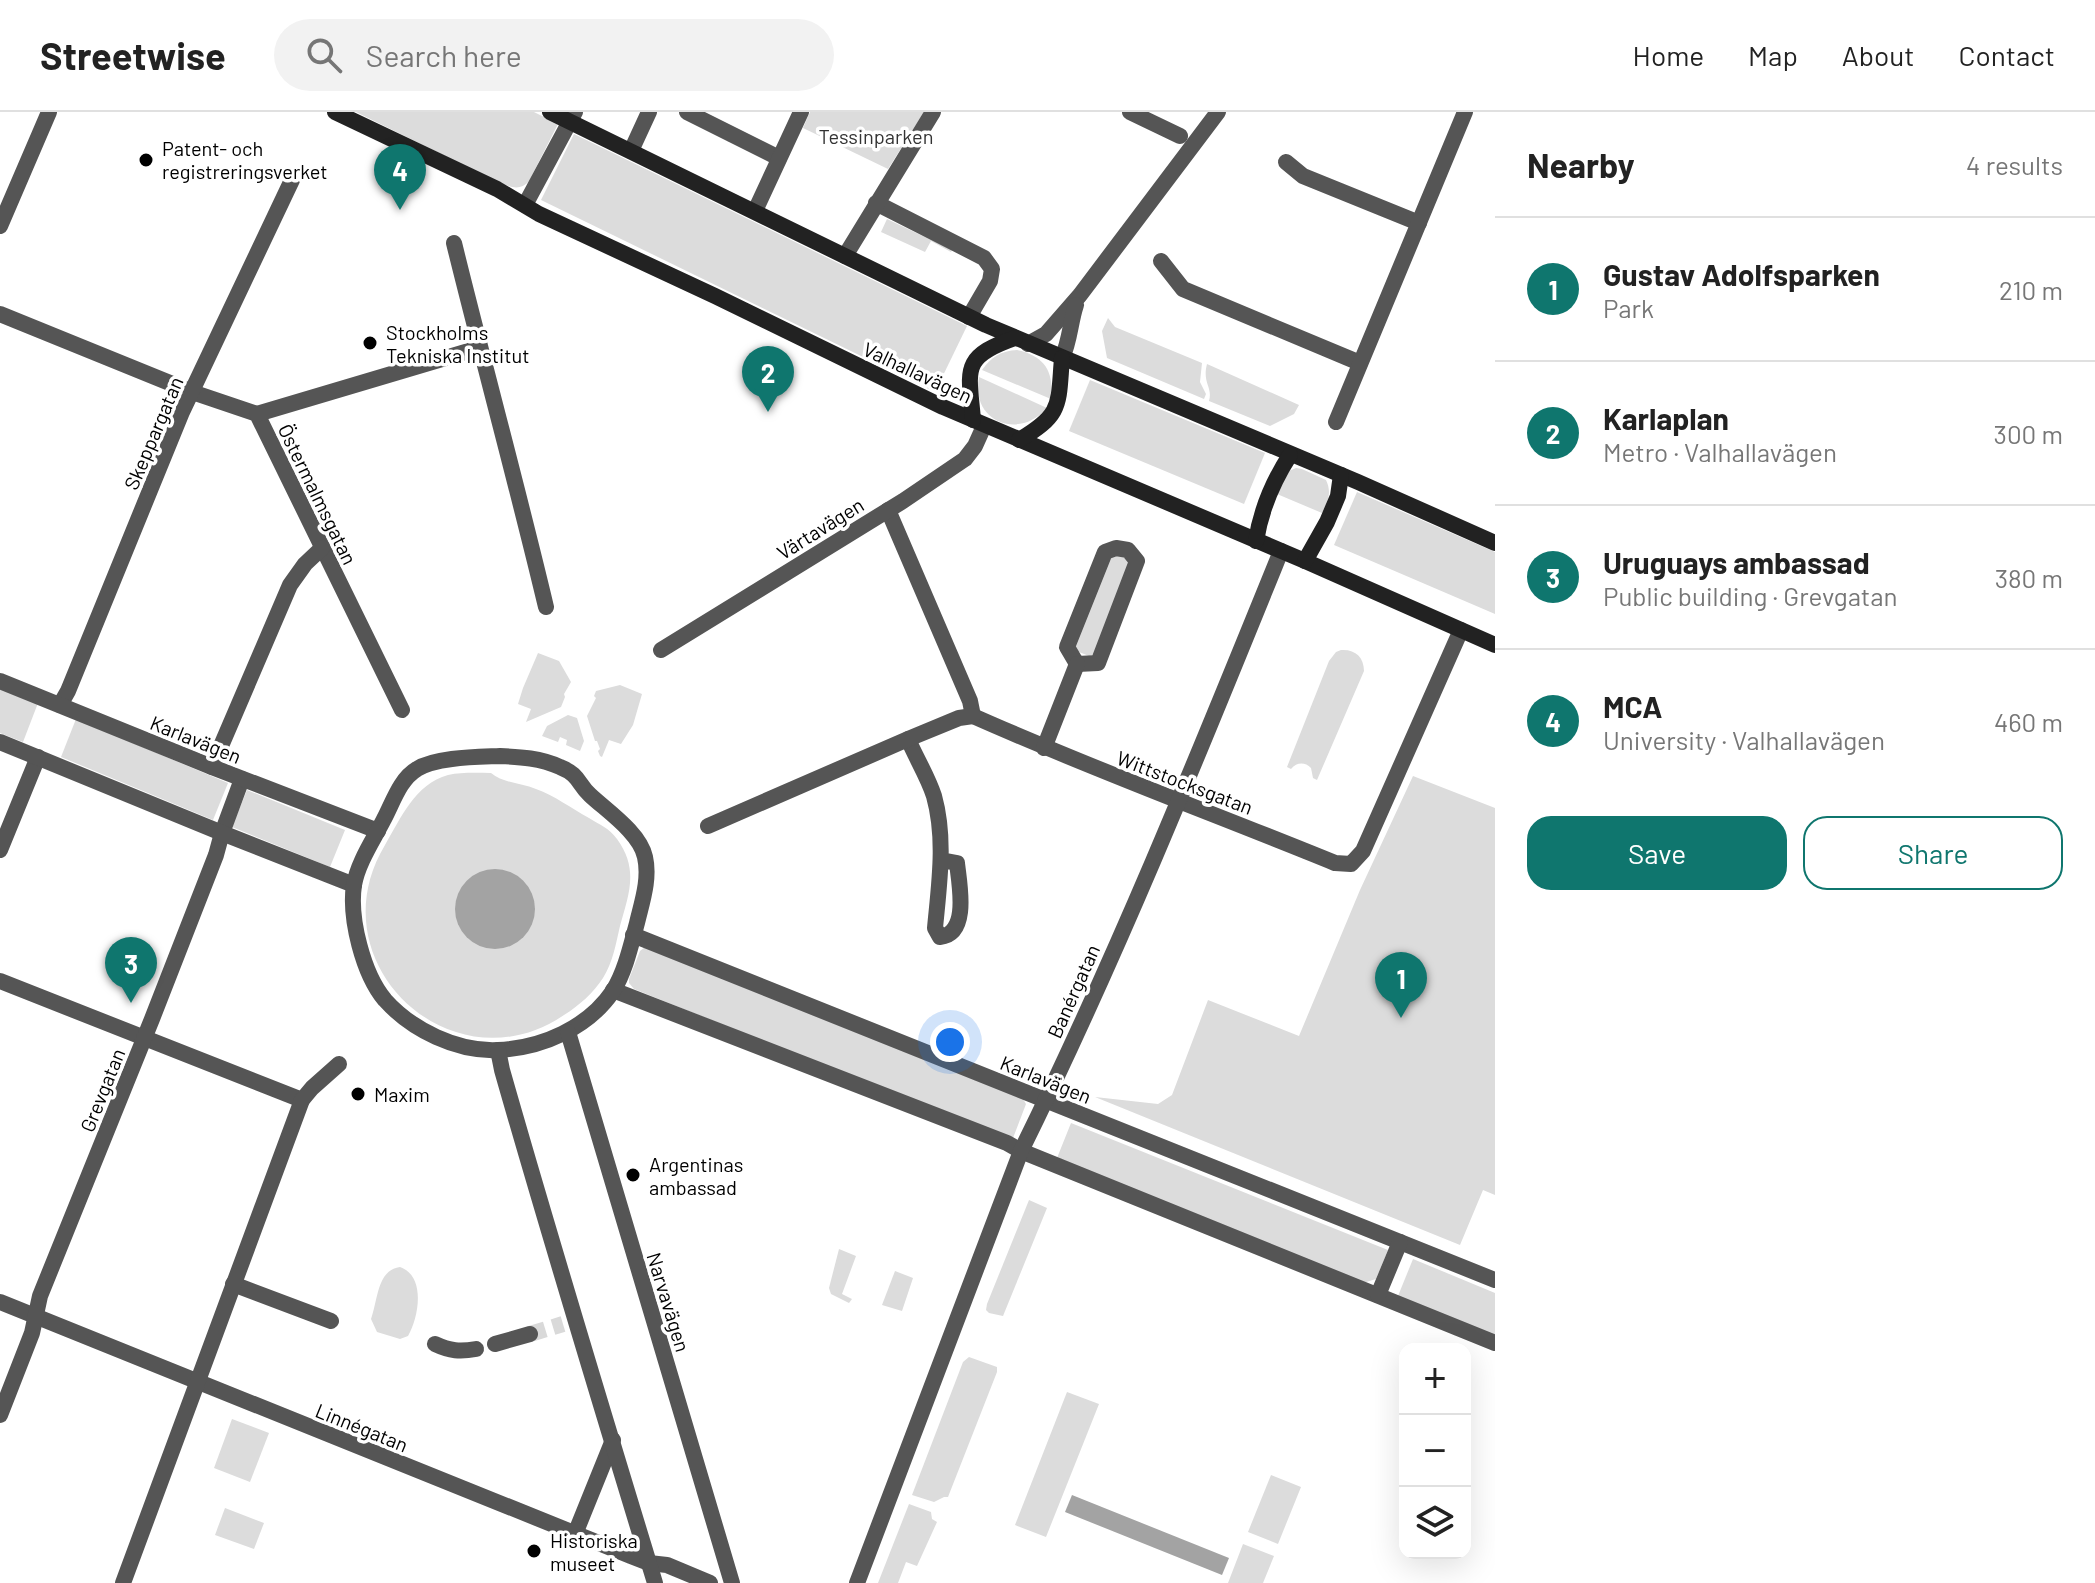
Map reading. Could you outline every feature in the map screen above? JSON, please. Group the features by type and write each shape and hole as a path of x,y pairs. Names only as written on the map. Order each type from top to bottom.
{"main road":[{"name":"Valhallavägen","path":"335,112 497,189 539,214 979,423 1495,645"},
{"path":"550,112 572,117 631,151 969,317 1495,543"},
{"path":"979,423 969,388 973,363 984,350 1022,341"},
{"path":"1019,440 1050,419 1057,407 1062,358"},
{"path":"1256,541 1266,498 1290,455"},
{"path":"1305,561 1338,496 1341,475"}],"street":[{"path":"0,226 49,112"},
{"path":"631,151 649,112"},
{"path":"687,112 779,158"},
{"path":"755,211 801,112"},
{"path":"845,256 933,112"},
{"path":"1130,112 1180,136"},
{"path":"1022,341 1046,334 1080,295 1218,112"},
{"path":"1336,422 1465,112"},
{"path":"525,205 572,117"},
{"path":"1286,162 1303,176 1419,223"},
{"name":"Skeppargatan","path":"60,705 182,412 292,180"},
{"path":"876,203 984,258 992,269 990,281 969,317"},
{"path":"454,243 546,607"},
{"path":"1161,261 1183,289 1360,363"},
{"path":"1062,358 1080,295"},
{"name":"Östermalmsgatan","path":"0,314 192,392 257,414 402,710"},
{"path":"257,414 479,348"},
{"name":"Värtavägen","path":"661,650 965,459 975,446 979,423"},
{"path":"708,826 908,739 959,718 973,716 970,701 888,510"},
{"path":"212,767 290,585 322,548"},
{"path":"1116,548 1128,550 1137,561 1098,663 1077,664 1067,647 1105,552 1116,548"},
{"name":"Banérgatan","path":"857,1583 1021,1151 1178,801 1281,551"},
{"name":"Wittstocksgatan","path":"973,716 1044,748 1335,863 1351,864 1363,851 1461,630"},
{"path":"1044,748 1077,664"},
{"name":"Karlavägen","path":"0,681 378,831"},
{"path":"908,739 933,794 939,820 941,860"},
{"path":"0,742 354,885"},
{"path":"0,850 38,757"},
{"path":"527,757 574,774 587,792 622,823 645,854 646,879 633,935 613,990 586,1020 568,1032 541,1042 498,1050 454,1044 430,1035 384,999 368,970 357,936 354,885 378,831 406,778 422,766 463,758 527,757"},
{"name":"Grevgatan","path":"0,1415 32,1333 40,1296 216,855 242,779"},
{"name":"Karlavägen","path":"633,935 1495,1280"},
{"path":"0,981 302,1100"},
{"path":"613,990 1007,1143 1495,1343"},
{"name":"Narvavägen","path":"568,1032 732,1583"},
{"path":"498,1050 569,1322 613,1440 655,1583"},
{"path":"123,1583 302,1100 339,1064"},
{"path":"1378,1295 1400,1242"},
{"path":"233,1284 331,1321"},
{"name":"Linnégatan","path":"0,1302 575,1534 710,1583"},
{"path":"495,1344 530,1334"},
{"path":"435,1344 449,1351 476,1349"},
{"path":"575,1534 613,1440"}],"green space":[{"path":"356,112 534,112 558,124 529,181 516,187 492,179"},
{"name":"Tessinparken","path":"810,112 924,112 888,169 803,128"},
{"path":"574,134 967,326 935,392 541,200"},
{"path":"887,219 952,250 931,241 925,252 881,232"},
{"path":"1108,318 1115,327 1202,363 1200,382 1206,394 1204,399 1107,358 1102,331"},
{"path":"1017,350 1035,356 1046,367 1051,381 1051,399 982,370 997,356"},
{"path":"1207,364 1299,405 1294,414 1270,426 1209,401"},
{"path":"979,377 1047,408 1023,423 999,421 989,415 982,405 978,392"},
{"path":"1090,380 1265,453 1244,504 1069,431"},
{"path":"1296,468 1326,480 1329,489 1322,513 1277,494 1289,471"},
{"path":"1357,492 1495,552 1495,614 1334,545"},
{"path":"1114,553 1130,559 1097,653 1089,656 1074,650 1107,555"},
{"path":"1341,650 1358,655 1364,671 1317,780 1306,765 1298,764 1291,769 1287,767 1329,661"},
{"path":"538,653 559,661 571,682 561,707 526,722 531,709 518,704"},
{"path":"620,685 642,694 633,725 621,744 609,740 602,757 587,716 596,691"},
{"path":"0,688 38,703 23,742 0,733"},
{"path":"568,715 577,718 584,741 580,751 566,745 567,740 560,737 558,742 542,736 547,726"},
{"path":"76,719 228,783 213,820 61,757"},
{"path":"491,773 550,795 608,829 624,850 630,882 612,959 603,978 590,994 564,1015 522,1034 479,1037 440,1026 406,1003 381,971 367,932 368,889 385,845 403,813 426,786 448,775"},
{"path":"1413,776 1495,808 1495,1195 1483,1190 1460,1245 1095,1097 1158,1104 1172,1095 1208,1000 1299,1036 1360,890"},
{"path":"247,790 345,830 330,867 232,827"},
{"path":"645,947 1023,1099 1026,1104 1013,1138 1007,1139 634,989 629,979 640,951"},
{"path":"1071,1123 1388,1250 1376,1279 1363,1283 1057,1158"},
{"path":"1029,1200 1047,1208 1003,1316 989,1313 987,1304"},
{"path":"839,1249 856,1256 842,1294 852,1299 849,1303 831,1294 829,1288"},
{"path":"1413,1259 1495,1293 1495,1336 1398,1296"},
{"path":"400,1267 414,1279 418,1298 412,1328 408,1336 400,1339 377,1332 371,1319 383,1280 392,1269"},
{"path":"895,1271 913,1278 902,1311 882,1305"},
{"path":"969,1357 997,1367 997,1372 948,1497 934,1502 912,1495 963,1362"},
{"path":"1067,1392 1099,1404 1046,1537 1015,1525"},
{"path":"232,1419 269,1433 250,1482 214,1468"},
{"path":"1271,1475 1301,1487 1278,1544 1248,1532"},
{"path":"909,1504 931,1512 932,1519 937,1522 917,1566 906,1562 898,1583 878,1583"},
{"path":"225,1508 264,1523 254,1549 215,1535"},
{"path":"1243,1544 1274,1556 1263,1583 1228,1583"}],"shaded area":[{"path":"495,869 510,872 523,881 532,894 535,909 532,924 523,937 510,946 495,949 480,946 467,937 458,924 455,909 458,894 467,881 480,872"},
{"path":"1072,1495 1229,1558 1222,1575 1065,1512"}],"tunnel":[{"path":"530,1334 563,1324"}],"place":[{"name":"Patent- och registreringsverket","path":"146,160"},
{"name":"MCA","path":"400,210"},
{"name":"Stockholms Tekniska Institut","path":"370,343"},
{"name":"Karlaplan","path":"768,412"},
{"name":"Uruguays ambassad","path":"131,1003"},
{"name":"Gustav Adolfsparken","path":"1401,1018"},
{"name":"Maxim","path":"358,1094"},
{"name":"Argentinas ambassad","path":"633,1175"},
{"name":"Historiska museet","path":"534,1551"}]}
